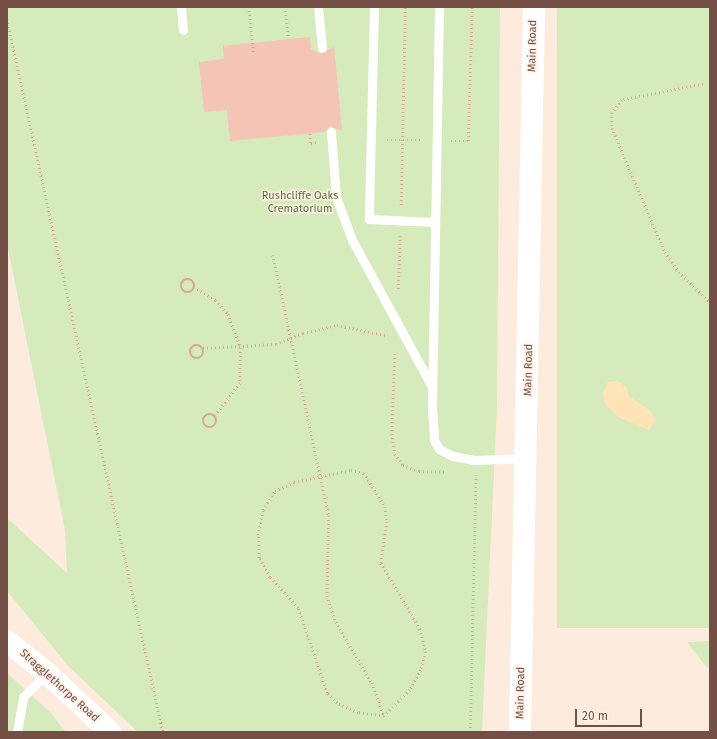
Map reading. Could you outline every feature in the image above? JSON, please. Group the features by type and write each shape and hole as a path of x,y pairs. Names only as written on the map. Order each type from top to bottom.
{"street":[{"name":"Main Road","path":"520,732 527,458 534,7"},
{"name":"Stragglethorpe Road","path":"7,641 48,673 110,732"}],"lane":[{"path":"181,7 182,30"},
{"path":"318,7 322,48"},
{"path":"374,7 369,219 434,222"},
{"path":"439,7 432,388 434,440 439,449 474,460 527,458"},
{"path":"331,132 336,197 352,240 432,388"},
{"path":"17,732 23,697 48,673"}],"path":[{"path":"248,7 254,55"},
{"path":"284,7 289,39"},
{"path":"7,19 163,732"},
{"path":"704,84 622,100 612,113 612,128 665,252 679,272 710,302"},
{"path":"273,256 322,476 330,544 325,570 327,596 336,622 372,683 384,716"},
{"path":"194,287 186,293 181,288 189,279 194,287 216,300 228,314 241,348 240,383 215,416 204,418 205,426 216,424 215,416"},
{"path":"203,348 200,358 192,357 194,345 203,348 241,348 276,344 291,337 337,325 388,336"},
{"path":"351,470 364,473 374,485 385,507 387,522 381,563 420,629 426,652 422,670 407,694 384,716 358,713 337,703 327,693 298,608 270,577 259,558 258,535 263,510 275,491 294,482 351,470"}],"green space":[{"name":"Rushcliffe Oaks Crematorium","path":"7,7 500,7 497,408 482,732 138,732 69,667 7,591 7,518 67,573 65,530 7,244"},
{"path":"557,7 710,7 710,628 557,628"},
{"path":"710,641 710,668 706,667 687,642"},
{"path":"7,673 49,711 66,732 7,732"}],"sand":[{"path":"618,381 626,387 629,396 652,412 655,421 649,430 616,416 605,403 603,392 608,382"}],"building":[{"path":"310,37 311,49 320,54 334,47 342,131 330,126 325,132 230,141 227,110 204,112 199,62 224,59 223,46"}]}
